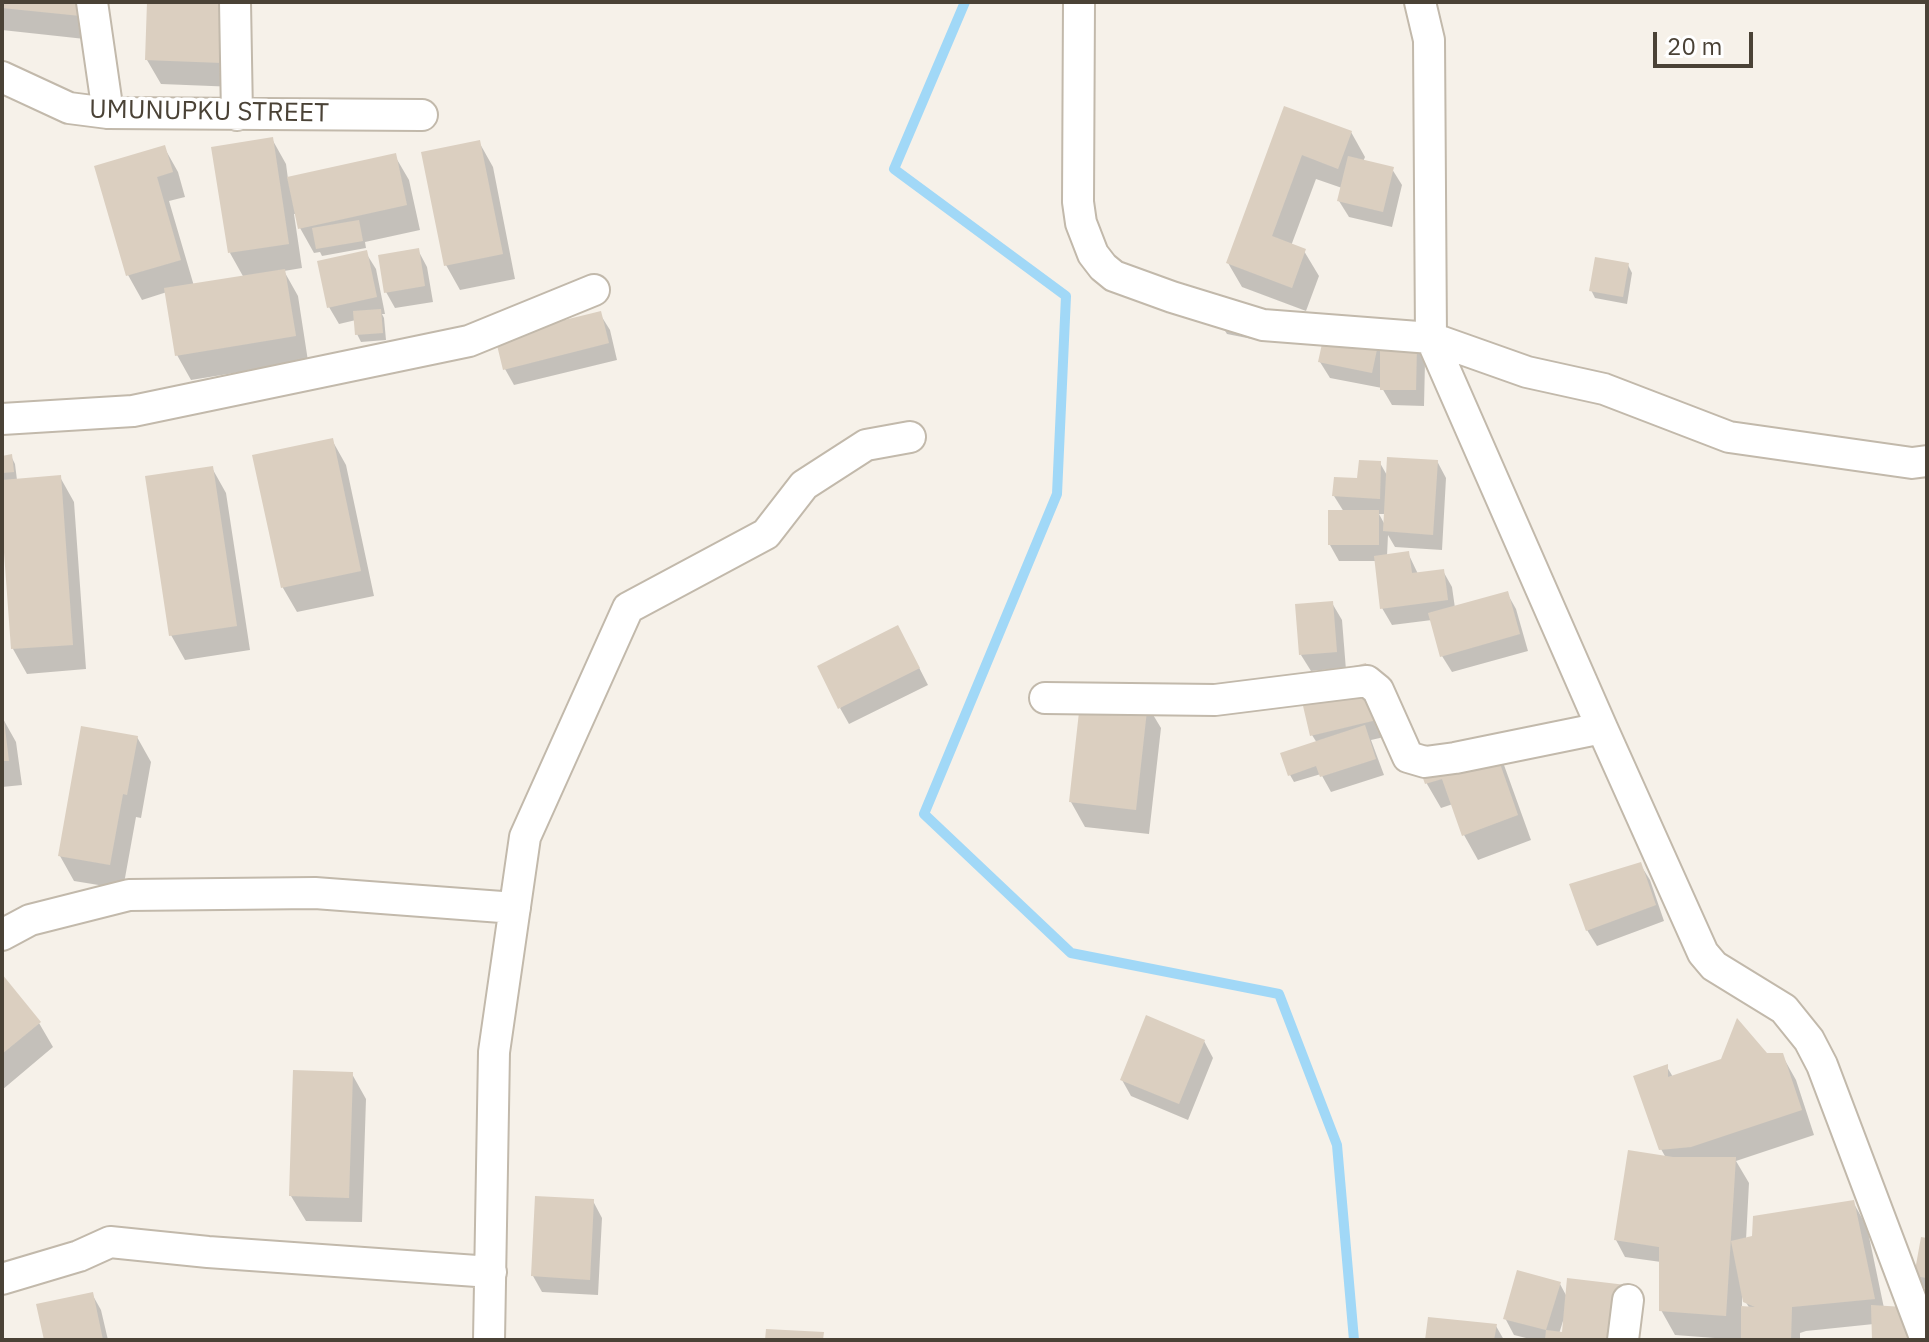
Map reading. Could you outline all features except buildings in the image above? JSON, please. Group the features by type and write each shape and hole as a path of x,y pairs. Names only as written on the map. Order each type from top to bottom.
{"street":[{"path":"92,2 108,113"},
{"path":"235,2 237,115"},
{"path":"1079,2 1078,202 1081,223 1093,254 1114,276 1263,325 1431,338 1527,372 1604,389 1729,437 1912,463 1927,461"},
{"path":"1420,2 1429,40 1431,338 1703,953 1714,966 1784,1009 1809,1040 1822,1065 1926,1340"},
{"name":"UMUNUPKU STREET","path":"2,77 69,108 108,113 422,115"},
{"path":"2,419 133,411 469,341 594,290"},
{"path":"489,1340 494,1052 525,837 628,608 766,534 804,485 866,445 910,437"},
{"path":"1045,698 1215,700 1367,681 1378,690 1408,757 1425,762 1602,728"},
{"path":"2,935 30,920 129,895 315,893 515,908"},
{"path":"2,1279 79,1256 110,1242 491,1272"},
{"path":"1623,1340 1628,1300"}],"waterway":[{"path":"965,2 894,169 1066,296 1057,494 924,814 1071,953 1279,994 1337,1145 1354,1340"}]}
